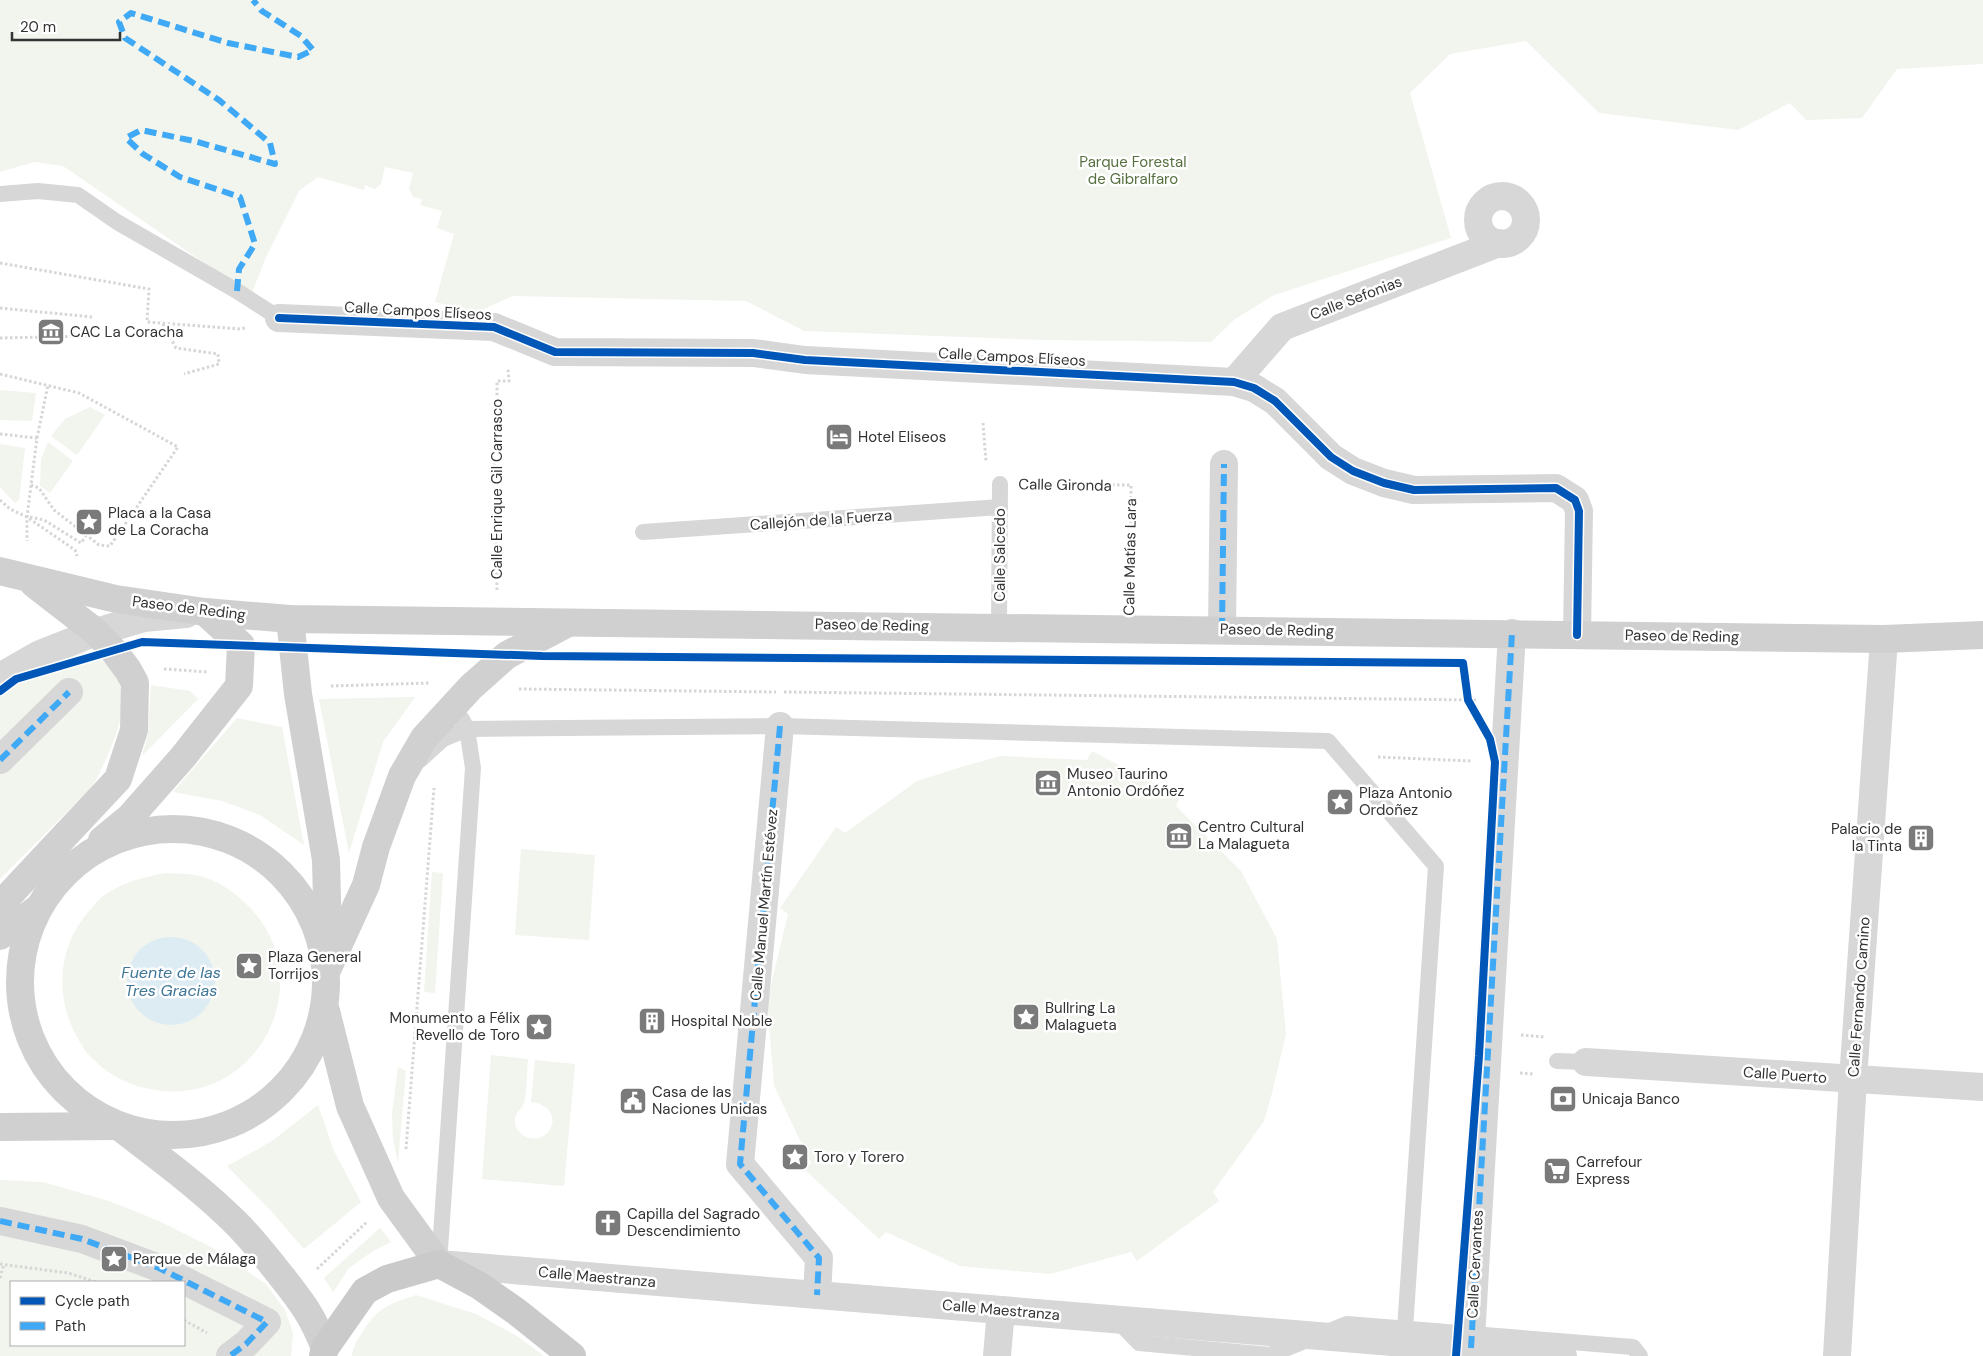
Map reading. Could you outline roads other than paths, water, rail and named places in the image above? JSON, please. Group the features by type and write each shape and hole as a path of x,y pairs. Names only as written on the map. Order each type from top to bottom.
{"main road":[{"name":"Paseo de Reding","path":"0,571 89,594 205,612 290,618 1884,639 1983,634"},
{"path":"0,905 118,779 134,730 135,683 113,650 96,632 26,578"},
{"path":"205,612 241,645"},
{"path":"241,645 290,618 298,694 326,860 328,968 326,1011 350,1106 392,1198 439,1264 480,1286 517,1312 572,1356"},
{"path":"328,968 366,885 376,847 402,776 424,738 455,703 507,655 572,621"},
{"path":"241,645 239,686 183,756 130,817 75,864 54,885 37,909 22,950 19,994 28,1036 50,1074 81,1106 119,1126 194,1186 236,1223 294,1291 315,1322 325,1353"},
{"path":"75,864 123,836 179,828 234,840 281,871 307,907 328,968"},
{"path":"0,936 37,909"},
{"path":"0,1127 119,1126 172,1136 225,1128 272,1102 302,1068 308,1061 326,1011"},
{"path":"325,1353 350,1310 365,1291 388,1279 439,1264"}],"street":[{"name":"Calle Sefonias","path":"1234,382 1282,327 1499,244"},
{"name":"Calle Campos Elíseos","path":"279,318 494,326 555,352 753,354 805,360 1234,382 1254,388 1274,401 1331,457 1353,471 1384,482 1414,490 1556,488 1575,500 1579,510 1577,635"},
{"path":"1222,630 1224,464"},
{"path":"0,677 40,654 96,632 144,618 205,612"},
{"name":"Calle Cervantes","path":"1470,1352 1512,633"},
{"name":"Calle Fernando Camino","path":"1837,1356 1853,1079 1884,639"},
{"path":"0,760 69,692"},
{"name":"Calle Manuel Martín Estévez","path":"780,726 740,1164 819,1258 817,1294"},
{"name":"Calle Puerto","path":"1586,1062 1983,1087"},
{"path":"0,1221 82,1239 159,1268 267,1322 246,1344 230,1356"},
{"name":"Calle Maestranza","path":"439,1264 1317,1336 1470,1352 1563,1356"},
{"path":"997,1356 1001,1310"}],"lane":[{"path":"0,194 38,191 78,195 117,222 237,290 279,318"},
{"name":"Calle Salcedo","path":"999,627 1000,484"},
{"name":"Callejón de la Fuerza","path":"643,532 1000,507"},
{"path":"439,1264 474,768 467,729 455,703"},
{"path":"402,776 444,739 467,729 780,726 1328,741 1436,866 1406,1328"},
{"path":"1557,1061 1586,1062"},
{"path":"1317,1336 1347,1324 1633,1347 1640,1356"}],"water":[{"name":"Fuente de las Tres Gracias","path":"171,937 188,940 202,950 212,964 215,981 212,998 202,1012 188,1022 171,1025 154,1022 140,1012 130,998 127,981 130,964 140,950 154,940"}],"place":[{"name":"CAC La Coracha","path":"51,332"},
{"name":"Hotel Eliseos","path":"839,437"},
{"name":"Placa a la Casa de La Coracha","path":"89,522"},
{"name":"Museo Taurino Antonio Ordóñez","path":"1048,783"},
{"name":"Plaza Antonio Ordoñez","path":"1340,802"},
{"name":"Centro Cultural La Malagueta","path":"1179,836"},
{"name":"Palacio de la Tinta","path":"1921,838"},
{"name":"Plaza General Torrijos","path":"249,966"},
{"name":"Bullring La Malagueta","path":"1026,1017"},
{"name":"Hospital Noble","path":"652,1021"},
{"name":"Monumento a Félix Revello de Toro","path":"539,1027"},
{"name":"Unicaja Banco","path":"1563,1099"},
{"name":"Casa de las Naciones Unidas","path":"633,1101"},
{"name":"Toro y Torero","path":"795,1157"},
{"name":"Carrefour Express","path":"1557,1171"},
{"name":"Capilla del Sagrado Descendimiento","path":"608,1223"},
{"name":"Parque de Málaga","path":"114,1259"}],"park label":[{"name":"Parque Forestal de Gibralfaro","path":"1133,170"}]}
